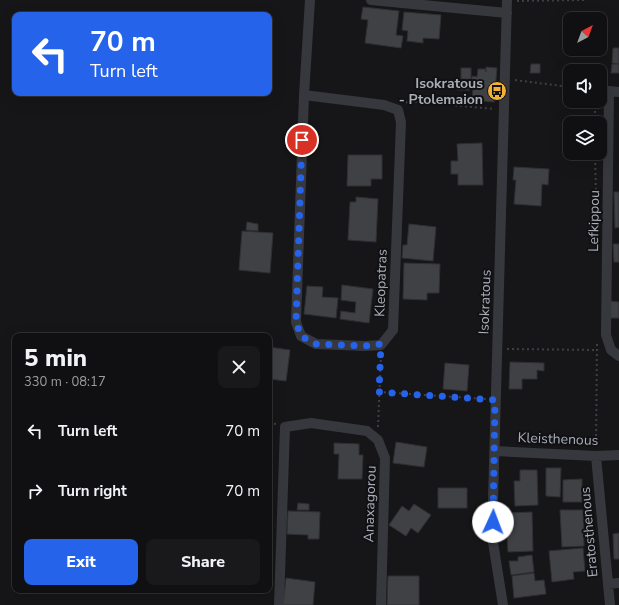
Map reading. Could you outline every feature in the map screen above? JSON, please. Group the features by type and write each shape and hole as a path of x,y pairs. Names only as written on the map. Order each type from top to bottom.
{"street":[{"path":"310,0 304,95 296,322 301,336 316,344 364,346 381,344"},
{"path":"371,0 405,2 507,13"},
{"name":"Isokratous","path":"503,605 492,536 508,0"},
{"name":"Lefkippou","path":"615,353 606,335 609,91 619,92"},
{"path":"304,95 384,105 398,110"},
{"name":"Kleopatras","path":"381,344 393,330 401,122 398,110"},
{"path":"279,605 285,426 311,423 367,431 378,440"},
{"name":"Anaxagorou","path":"378,440 385,458 381,605"},
{"name":"Kleisthenous","path":"495,451 596,456 619,455"},
{"name":"Eratosthenous","path":"596,456 610,605"},
{"path":"608,584 619,583"}],"path":[{"path":"508,0 587,0"},
{"path":"506,79 563,86"},
{"path":"398,110 408,101 505,110"},
{"path":"378,440 381,344"},
{"path":"498,349 615,353"},
{"path":"379,392 495,400"}],"building":[{"path":"363,7 399,11 396,35 403,36 401,48 365,43 368,20 361,19"},
{"path":"404,12 441,15 439,39 423,38 423,43 407,41 408,31 402,30"},
{"path":"613,48 619,48 619,64 612,63"},
{"path":"531,64 540,64 540,73 530,73"},
{"path":"612,64 619,64 619,73 611,73"},
{"path":"486,67 497,68 494,102 472,100 473,88 479,89 479,87 472,87 472,76 477,77 478,69 485,69 486,72"},
{"path":"461,68 471,68 471,79 461,79"},
{"path":"457,82 470,82 470,90 457,90"},
{"path":"482,143 483,185 458,185 458,174 451,174 451,161 458,161 457,144"},
{"path":"348,155 382,155 382,179 371,179 371,186 347,186"},
{"path":"514,167 549,169 548,185 542,184 541,206 514,204 516,180 513,180"},
{"path":"614,192 619,192 619,227 615,228"},
{"path":"356,197 378,199 376,242 348,240 350,202 356,202"},
{"path":"247,222 258,224 258,231 246,230"},
{"path":"409,224 436,227 433,261 402,258 403,245 407,245"},
{"path":"242,231 273,233 270,273 239,270"},
{"path":"613,244 619,244 619,262 614,262"},
{"path":"404,263 440,264 439,293 427,293 427,300 403,299"},
{"path":"342,285 373,289 369,323 340,319 341,311 355,313 356,302 341,300"},
{"path":"307,286 323,287 322,297 338,298 336,318 304,314"},
{"path":"610,301 619,302 619,318 610,318"},
{"path":"272,347 290,350 286,381 272,379"},
{"path":"510,362 544,363 544,371 537,370 537,379 522,379 522,389 509,389"},
{"path":"445,363 469,365 467,391 443,389"},
{"path":"396,442 427,447 424,467 393,463"},
{"path":"334,443 359,444 359,455 363,455 362,479 338,479 339,454 334,454"},
{"path":"546,468 561,468 560,497 546,496"},
{"path":"520,470 537,470 538,505 515,506 514,481 520,481"},
{"path":"582,479 582,502 563,502 563,480"},
{"path":"438,488 467,488 467,508 438,508"},
{"path":"298,503 309,504 309,510 297,510"},
{"path":"414,504 431,515 418,533 411,528 406,536 389,525 402,506 409,511"},
{"path":"560,510 583,510 584,546 562,547"},
{"path":"288,511 320,512 319,539 308,539 308,535 287,534"},
{"path":"532,512 533,551 508,552 506,513"},
{"path":"619,533 619,559 614,559 613,534"},
{"path":"583,548 585,571 573,572 574,579 552,582 549,551"},
{"path":"532,555 534,572 511,575 509,561 518,561 518,557"},
{"path":"534,573 535,581 544,580 546,594 514,598 512,576"},
{"path":"388,576 419,576 419,605 387,605"},
{"path":"286,578 315,582 313,605 283,605"}],"place":[{"name":"Isokratous - Ptolemaion","path":"497,91"}],"route":[{"path":"302,140 296,322 301,336 316,344 364,346 381,344 379,392 495,400 493,522"}]}
